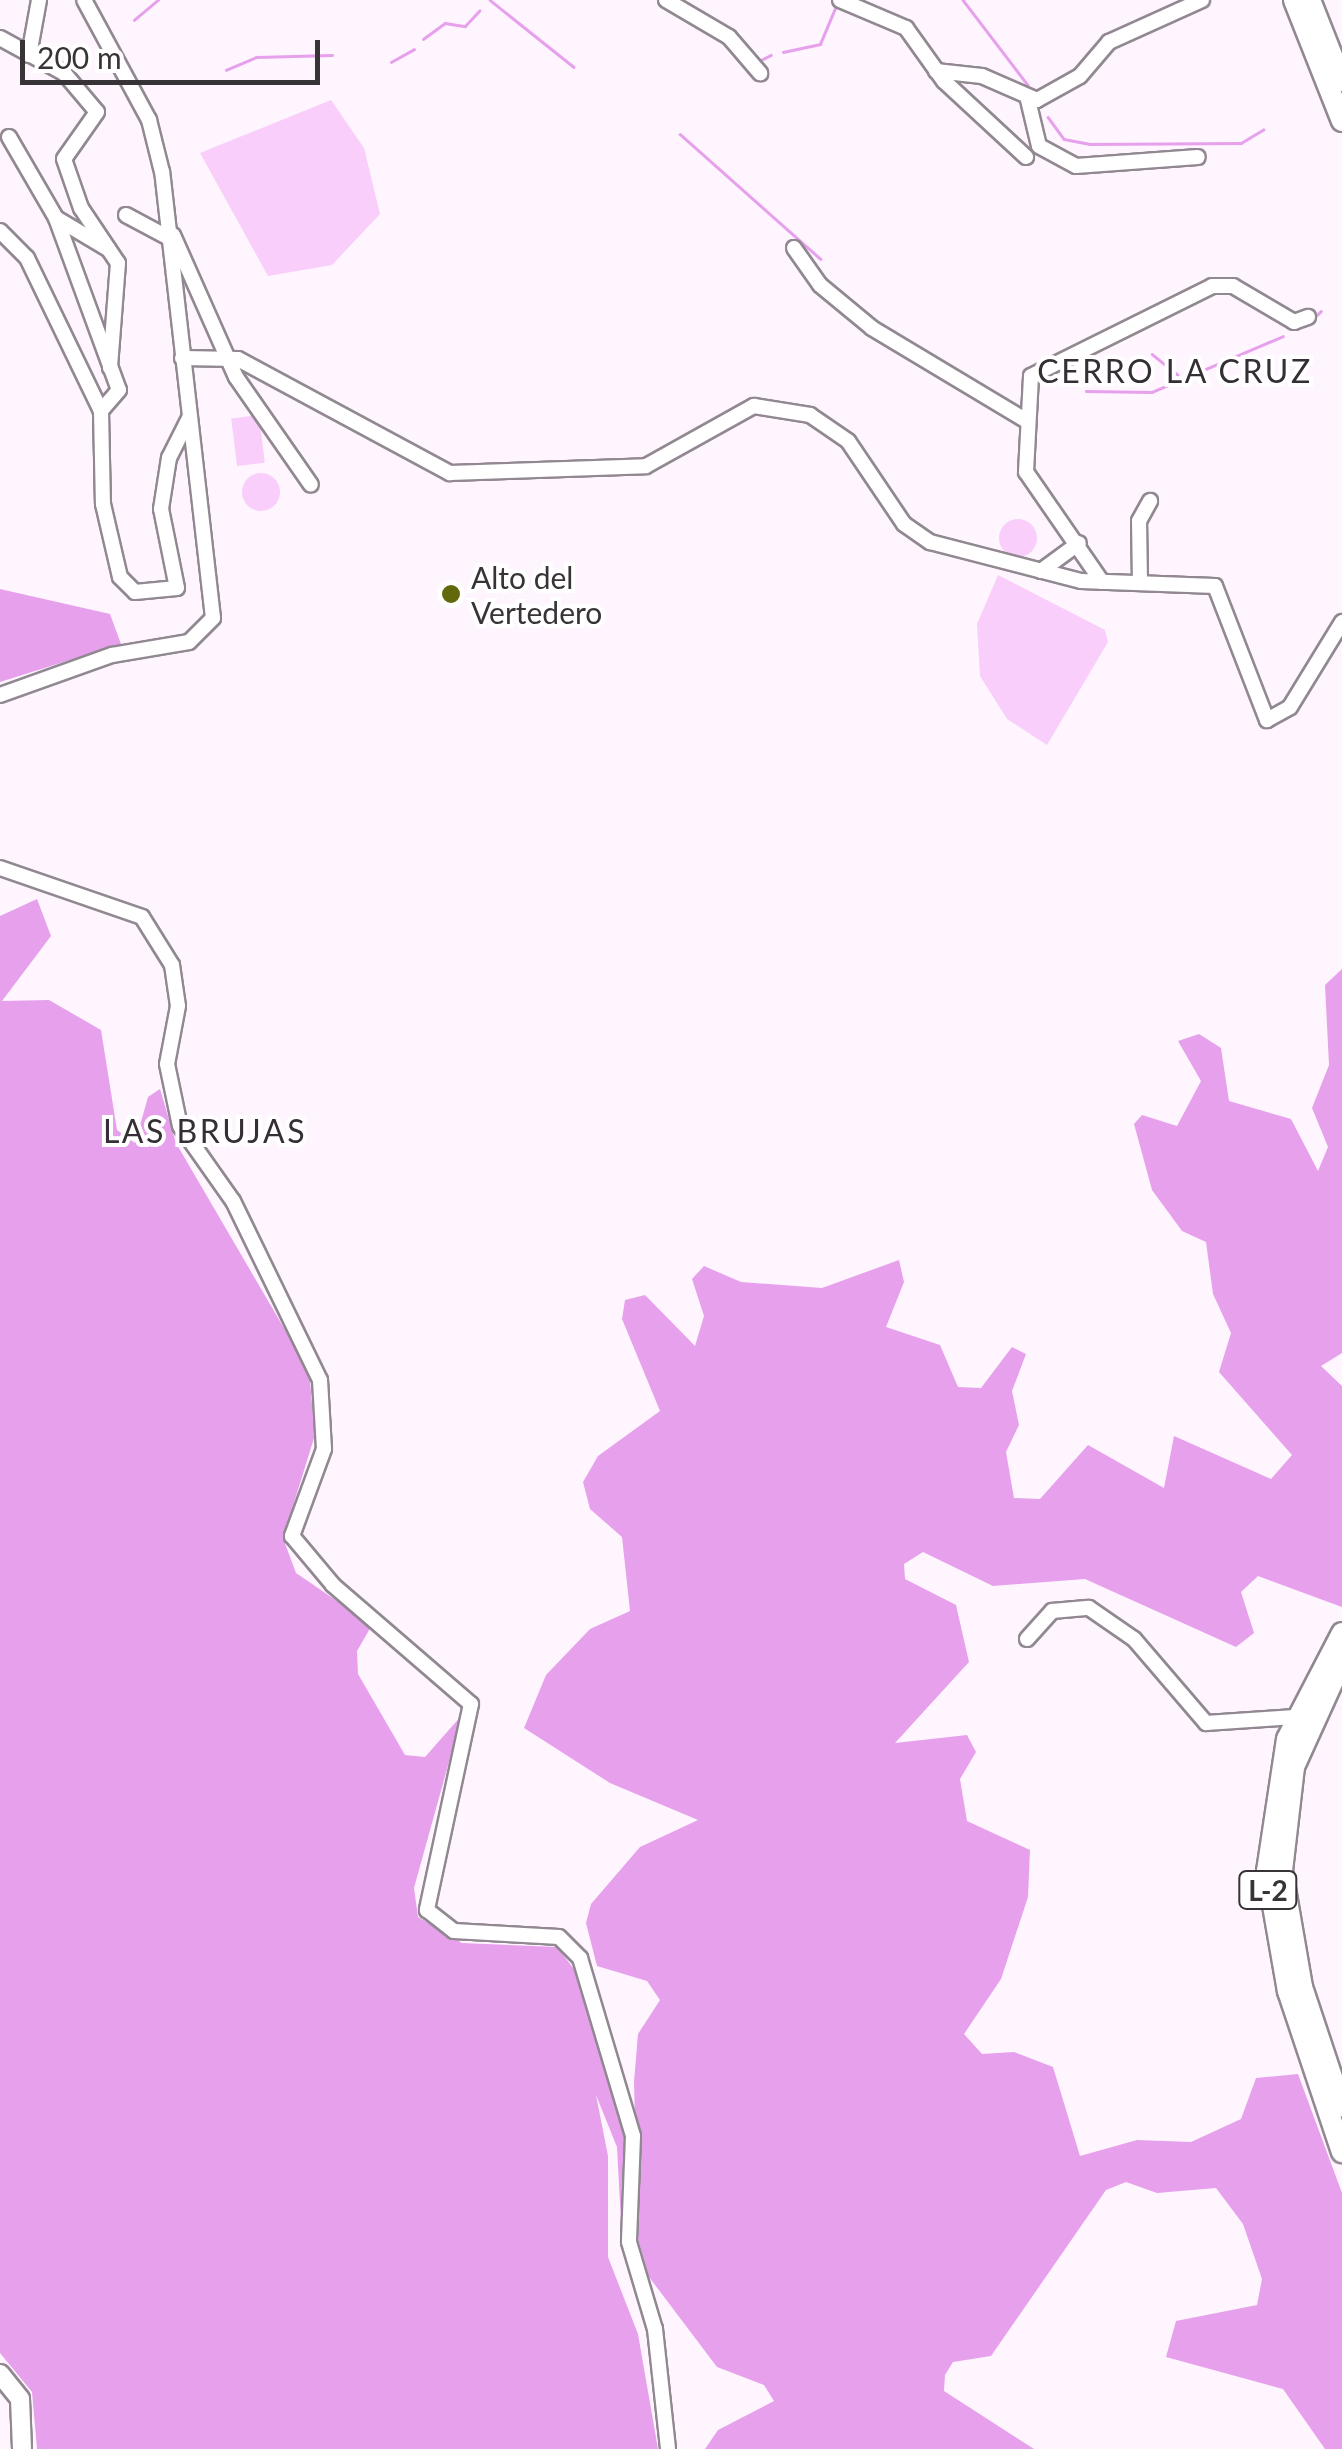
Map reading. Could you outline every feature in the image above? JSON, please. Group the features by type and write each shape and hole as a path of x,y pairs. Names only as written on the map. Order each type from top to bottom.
{"highway":[{"path":"1294,0 1342,120"},
{"path":"1310,0 1342,81"},
{"name":"L-2","path":"1342,1634 1296,1717 1274,1792 1269,1898 1288,1991 1342,2152"},
{"name":"L-2","path":"1342,1661 1294,1768 1282,1871 1302,1987 1342,2107"}],"main road":[{"path":"0,2374 20,2399 22,2449"}],"street":[{"path":"29,55 39,0"},
{"path":"0,694 112,655 189,642 212,623 168,232 149,120 84,0"},
{"path":"666,0 729,37 760,73"},
{"path":"840,0 906,28 936,71 1026,157"},
{"path":"1028,100 1072,82 1109,42 1202,0"},
{"path":"0,38 64,73 97,112 64,159 81,208 113,252 110,368"},
{"path":"936,71 982,76 1028,100 1039,146 1076,166 1198,157"},
{"path":"9,137 56,218 110,368 119,398 101,411"},
{"path":"126,215 168,232 224,353 311,485"},
{"path":"56,218 113,252"},
{"path":"0,231 32,267 101,411 102,495 120,577 135,592 162,596 179,575 163,536 164,484 189,418"},
{"path":"794,248 872,328 1027,421"},
{"path":"1102,582 1079,543 1030,482 1029,381 1042,365 1212,286 1238,288 1294,322 1308,317"},
{"path":"182,358 224,353 450,473 646,466 742,410 796,410 838,432 914,533 1041,572 1102,582 1215,586 1266,720 1290,708 1342,622"},
{"path":"1140,584 1139,521 1150,501"},
{"path":"1041,572 1079,543"},
{"path":"0,868 41,877 111,904 160,936 178,995 167,1064 180,1126 233,1201 266,1281 314,1358 324,1449 292,1536 326,1578 471,1704 426,1891 431,1918 454,1931 560,1936 580,1958 633,2136 629,2242 655,2328 668,2449"},
{"path":"1027,1639 1052,1612 1089,1608 1134,1639 1206,1723 1296,1717"}],"shaded area":[{"path":"331,100 364,148 380,214 332,265 268,276 200,153"},
{"path":"259,415 265,463 237,466 231,418"},
{"path":"261,473 274,479 280,492 274,505 261,511 248,505 242,492 248,479"},
{"path":"1018,519 1032,524 1037,538 1032,552 1018,557 1004,552 999,538 1004,524"},
{"path":"998,575 1105,630 1108,642 1047,745 1007,719 980,676 977,624"},
{"path":"0,589 110,614 121,644 0,682"},
{"path":"37,899 51,936 2,1001 49,1000 101,1030 117,1130 135,1143 148,1097 160,1089 176,1143 309,1371 315,1435 283,1538 296,1573 372,1625 357,1651 358,1674 405,1755 425,1757 462,1715 414,1888 418,1917 462,1943 557,1947 577,1973 628,2131 621,2222 617,2147 596,2095 608,2156 608,2257 638,2334 658,2449 37,2449 32,2392 0,2353 0,916"},
{"path":"1342,969 1342,1353 1321,1366 1342,1386 1342,1607 1258,1576 1241,1592 1254,1633 1236,1647 1085,1579 993,1586 923,1552 904,1564 905,1579 956,1605 969,1662 895,1743 967,1735 976,1752 960,1779 967,1821 1030,1850 1028,1897 1001,1979 964,2034 982,2054 1014,2052 1053,2067 1080,2156 1137,2140 1191,2142 1241,2119 1256,2078 1298,2074 1342,2193 1342,2449 1325,2449 1283,2389 1166,2357 1176,2321 1257,2305 1262,2279 1243,2224 1216,2188 1157,2193 1126,2182 1106,2190 991,2356 953,2362 945,2375 944,2391 1034,2449 705,2449 718,2430 774,2401 764,2385 717,2367 649,2277 638,2239 634,2082 638,2034 660,2000 647,1981 597,1966 586,1923 591,1904 640,1847 698,1820 610,1783 524,1728 546,1675 590,1629 630,1611 622,1537 590,1509 583,1482 598,1456 660,1411 622,1319 625,1300 645,1295 695,1346 704,1316 692,1279 704,1266 741,1282 822,1288 899,1260 904,1282 886,1327 940,1345 958,1387 981,1388 1012,1347 1026,1354 1012,1391 1019,1425 1006,1452 1014,1498 1040,1499 1088,1445 1164,1488 1174,1436 1271,1479 1292,1455 1219,1372 1231,1333 1213,1294 1206,1242 1182,1231 1152,1190 1134,1124 1142,1115 1177,1126 1201,1081 1178,1041 1199,1034 1221,1048 1229,1101 1291,1119 1318,1171 1328,1147 1312,1108 1329,1065 1325,985"}],"waterway":[{"path":"134,20 158,0"},
{"path":"490,0 574,67"},
{"path":"963,0 1028,85"},
{"path":"783,52 820,44 836,6"},
{"path":"423,39 445,23 465,26 479,11"},
{"path":"391,62 414,49"},
{"path":"226,70 256,57 332,55"},
{"path":"759,61 771,55"},
{"path":"1048,117 1064,139 1090,144 1241,143 1263,130"},
{"path":"680,134 821,259"},
{"path":"1315,317 1321,311"},
{"path":"1086,391 1152,392 1283,336"},
{"path":"1152,354 1178,375"}],"place":[{"name":"Alto del Vertedero","path":"451,594"}],"district":[{"name":"CERRO LA CRUZ","path":"1175,371"},
{"name":"LAS BRUJAS","path":"205,1131"}]}
